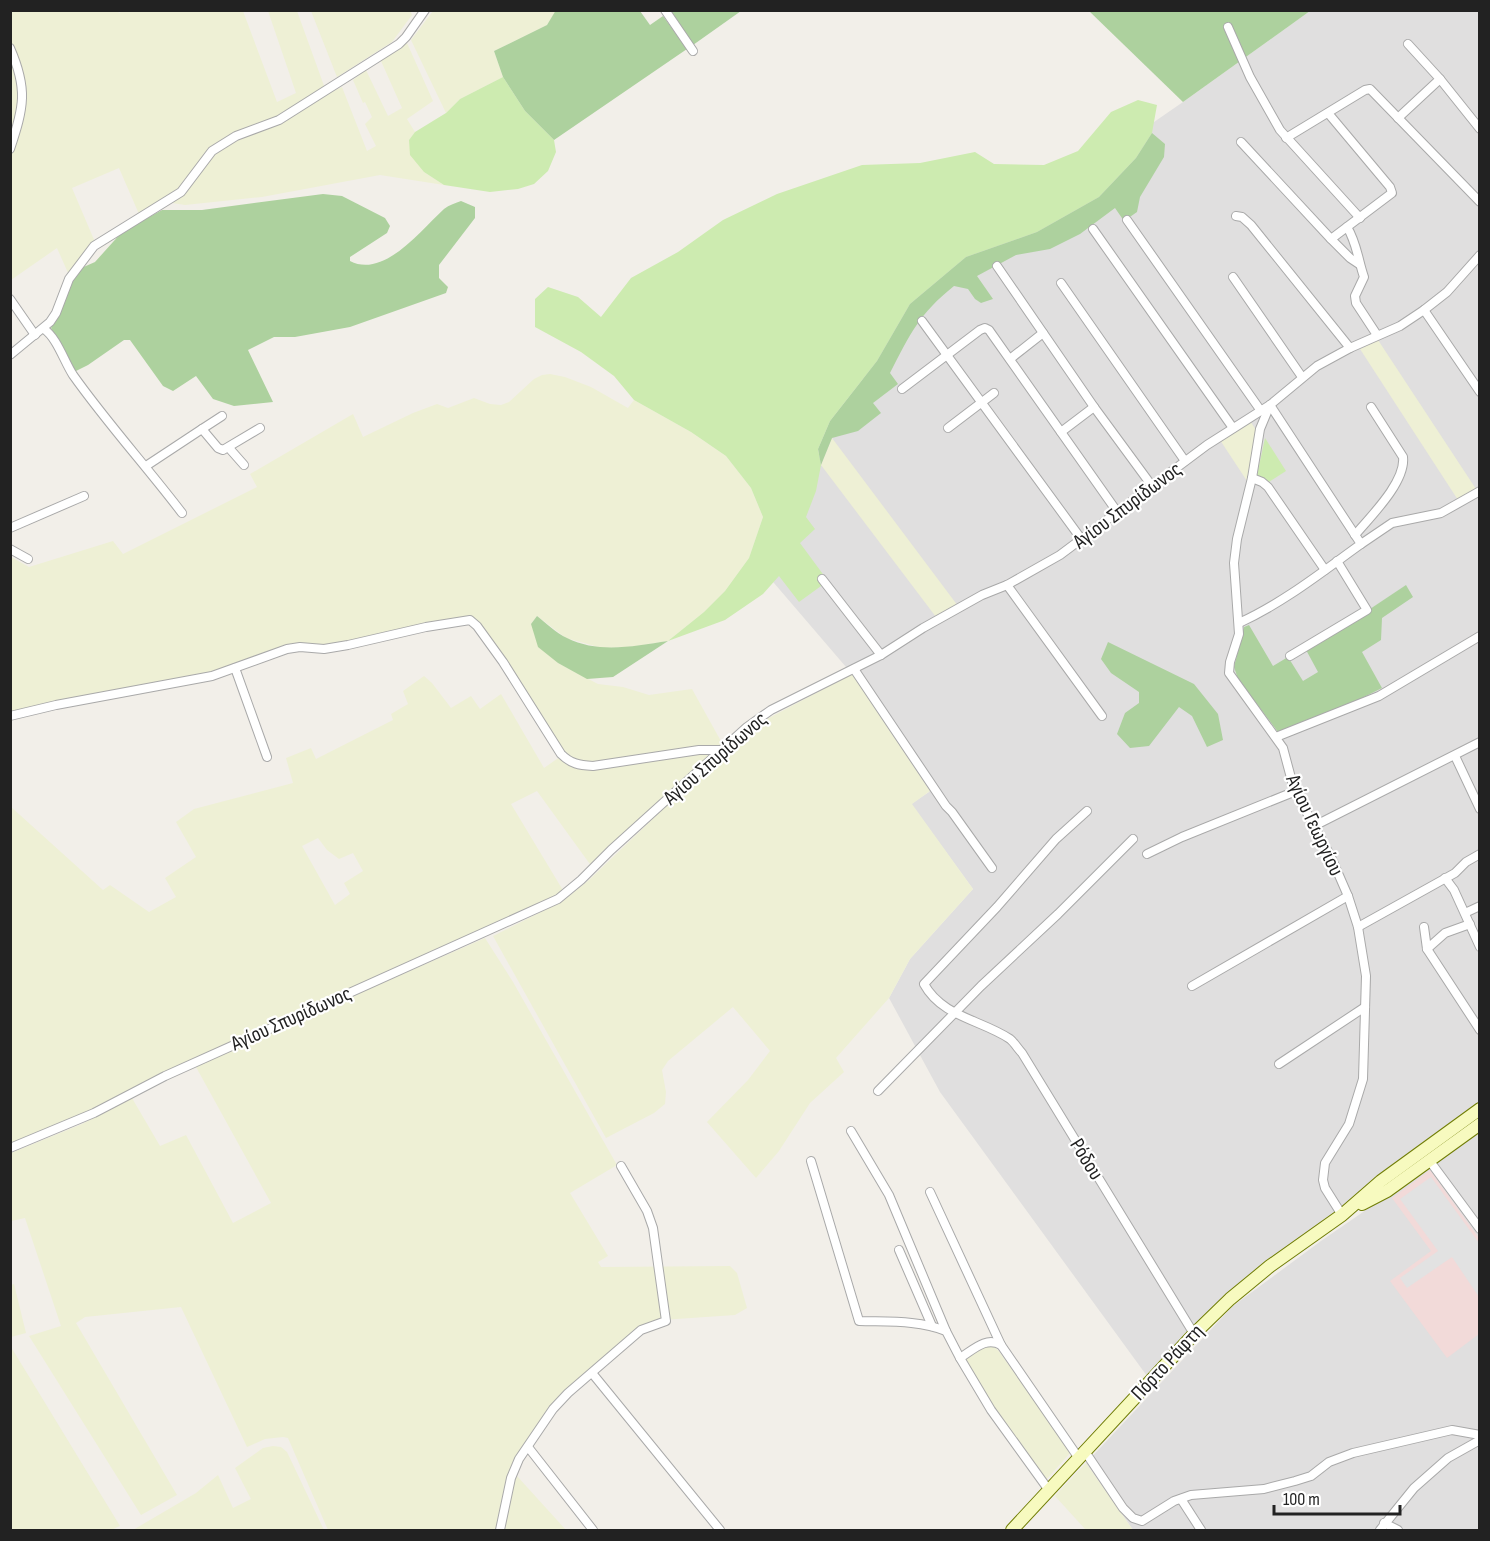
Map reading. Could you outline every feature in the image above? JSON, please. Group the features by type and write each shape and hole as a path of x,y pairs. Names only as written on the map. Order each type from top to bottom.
{"main road":[{"name":"Πόρτο Ράφτη","path":"1012,1530 1194,1334 1256,1276 1342,1215 1381,1181 1479,1109"},
{"name":"Πόρτο Ράφτη","path":"1342,1215 1387,1191 1479,1124"}],"street":[{"path":"10,356 44,329 56,313 69,279 94,246 181,192 212,151 222,143 279,120 399,44 406,38 425,10"},
{"path":"665,10 693,51"},
{"path":"1228,27 1250,77 1286,138 1360,218"},
{"path":"1408,44 1440,79 1479,129"},
{"path":"10,48 21,72 23,99 21,118 10,149"},
{"path":"1398,118 1440,79"},
{"path":"1286,138 1370,89 1479,202"},
{"path":"1328,113 1390,187 1392,194 1331,239"},
{"path":"1241,142 1331,239 1359,264"},
{"path":"1236,216 1242,217 1251,225 1350,348"},
{"path":"1127,220 1261,411"},
{"path":"1347,227 1356,245 1359,264 1364,276 1355,296 1356,303 1377,335"},
{"path":"1093,229 1233,428"},
{"name":"Αγίου Σπυρίδωνος","path":"10,1148 94,1113 176,1071 558,899 721,750 771,710 881,655 982,595 1035,570 1082,540 1185,461 1270,405 1317,366 1350,348 1400,326 1424,310 1448,292 1479,255"},
{"path":"997,266 1152,486"},
{"path":"1233,278 1302,378"},
{"path":"1061,283 1185,461"},
{"path":"10,299 35,335"},
{"path":"1424,310 1479,392"},
{"path":"922,321 1082,540"},
{"path":"902,389 980,330 985,328 989,330 1118,513"},
{"path":"44,329 50,333 73,375 182,513"},
{"path":"1010,359 1043,333"},
{"path":"948,428 994,393"},
{"path":"1270,405 1361,544"},
{"name":"Αγίου Γεωργίου","path":"1270,405 1260,429 1252,477 1237,539 1234,562 1239,634 1229,673 1283,748 1296,791 1331,856 1358,927 1366,976 1363,1079 1349,1124 1329,1154 1323,1171 1325,1188 1342,1215"},
{"path":"1061,432 1095,407"},
{"path":"1355,535 1386,498 1404,464 1403,457 1371,407"},
{"path":"146,465 222,416"},
{"path":"1252,416 1260,429"},
{"path":"202,429 218,448 223,450 260,428"},
{"path":"229,448 244,465"},
{"path":"1252,477 1268,487 1325,570"},
{"path":"1239,623 1276,603 1392,523 1441,513 1479,491"},
{"path":"10,528 84,496"},
{"path":"10,549 28,559"},
{"path":"1290,656 1367,610 1337,561"},
{"path":"822,579 881,655"},
{"path":"1007,585 1102,716"},
{"path":"10,716 56,705 201,678 287,649 300,647 324,649 470,620 503,662 567,760 577,765 600,765 699,750 721,750"},
{"path":"1276,737 1379,696 1479,636"},
{"path":"235,668 267,757"},
{"path":"854,669 946,806 992,868"},
{"path":"1314,826 1479,742"},
{"path":"1455,756 1479,809"},
{"path":"1147,854 1296,791"},
{"name":"Ρόδου","path":"1087,811 1056,839 997,907 927,978 924,984 940,1004 1011,1040 1022,1053 1194,1334"},
{"path":"878,1091 954,1012 1058,914 1133,839"},
{"path":"1358,927 1455,873 1479,854"},
{"path":"1445,878 1454,890 1479,947"},
{"path":"1191,986 1348,896"},
{"path":"1465,913 1479,906"},
{"path":"1427,949 1445,933 1470,924"},
{"path":"1424,927 1427,949 1479,1030"},
{"path":"1279,1064 1365,1007"},
{"path":"851,1131 889,1195 946,1331 960,1358 991,1410 1048,1489"},
{"path":"1429,1160 1479,1229"},
{"path":"811,1161 859,1321 904,1322 932,1326 946,1331"},
{"path":"500,1530 511,1478 519,1459 553,1409 641,1330 666,1321 652,1228 647,1211 621,1166"},
{"path":"930,1192 1001,1345 1081,1454 1133,1518 1142,1521 1181,1498 1191,1495 1264,1490 1311,1476 1329,1462 1353,1453 1452,1430 1479,1435"},
{"path":"899,1251 932,1326"},
{"path":"960,1358 987,1342 995,1341 1001,1345"},
{"path":"592,1373 720,1530"},
{"path":"1398,1530 1382,1527 1414,1488 1448,1458 1479,1440"},
{"path":"528,1447 594,1530"},
{"path":"1181,1498 1201,1530"}],"shaded area":[{"path":"1310,11 1479,11 1479,1105 1388,1170 1241,1286 1147,1376 940,1092 889,998 910,959 973,889 911,804 929,792 852,674 756,562 918,285 1183,102"},
{"path":"1479,1132 1479,1530 1133,1530 1086,1463 1233,1306 1321,1241"},
{"path":"1430,1170 1479,1238 1479,1334 1447,1358 1390,1281 1431,1251 1392,1198"},
{"path":"1431,1177 1479,1243 1479,1297 1452,1257 1407,1288 1400,1278 1438,1251 1400,1199"}],"green space":[{"path":"118,10 119,13 124,10 243,11 277,102 296,93 268,11 297,11 327,94 342,87 367,151 376,146 365,124 372,117 353,80 366,70 388,116 402,108 381,61 407,43 433,101 407,119 415,132 409,140 424,172 444,185 380,175 262,197 185,205 160,201 139,214 119,168 72,188 95,242 69,275 57,248 11,280 11,11"},
{"path":"410,10 412,15 392,42 337,77 311,11"},
{"path":"556,10 640,11 650,25 663,16 687,49 554,140 525,111 503,77 494,51 547,25"},
{"path":"672,10 741,11 693,45 669,12"},
{"path":"433,11 556,11 547,25 494,51 503,77 460,99 446,113 411,40"},
{"path":"1089,11 1310,11 1183,102"},
{"path":"503,77 525,111 554,140 556,152 548,171 534,184 518,189 490,192 444,185 424,172 410,155 409,140 415,132 446,113 460,99"},
{"path":"1138,100 1157,105 1152,133 1136,158 1099,197 1037,232 966,257 910,304 877,361 830,421 818,449 821,465 816,491 806,517 815,529 800,543 828,581 799,602 779,576 763,594 725,620 668,641 704,612 725,591 749,558 763,517 751,488 726,456 691,432 634,400 614,376 581,352 535,327 535,299 548,287 578,297 601,317 631,278 678,252 723,220 777,194 862,165 920,163 975,152 994,164 1044,165 1078,151 1111,112"},
{"path":"1152,133 1165,144 1164,157 1140,197 1137,212 1124,221 1115,208 1080,234 1050,249 1016,255 977,276 993,299 981,303 968,289 954,286 932,306 910,336 890,373 898,384 873,403 881,413 858,431 832,438 821,465 818,449 830,421 877,361 910,304 966,257 1037,232 1099,197 1136,158"},
{"path":"323,194 342,196 385,218 390,226 387,233 350,257 350,261 363,265 389,258 402,249 448,206 461,201 475,207 475,218 439,265 439,278 448,287 446,293 350,327 295,337 274,337 248,350 273,402 234,406 213,399 196,376 173,391 163,386 130,340 124,340 74,372 51,328 79,269 95,262 122,232 162,210 202,210"},
{"path":"1378,340 1476,489 1458,500 1360,349"},
{"path":"542,375 565,377 591,387 628,408 634,400 691,432 726,456 751,488 763,517 749,558 725,591 704,612 668,641 630,647 602,648 566,638 537,616 531,624 558,663 598,684 623,687 649,695 692,689 722,743 701,766 592,867 537,791 511,804 564,892 556,897 94,1111 11,1146 10,806 103,890 110,885 149,912 176,897 165,878 196,857 176,822 194,809 293,783 286,758 311,748 316,759 393,720 391,714 408,704 403,691 424,676 451,708 471,696 480,709 501,694 544,768 564,754 475,620 324,646 298,645 209,674 11,714 11,557 29,567 113,541 123,554 257,487 250,474 353,414 363,437 437,404 448,408 474,398 501,405 509,402 534,379","holes":["318,838 327,850 339,859 353,853 363,871 344,883 350,894 335,905 302,846"]},
{"path":"1250,421 1256,430 1247,481 1220,440"},
{"path":"832,438 958,606 936,617 821,465"},
{"path":"1265,438 1286,471 1269,482 1257,475"},
{"path":"1406,585 1413,597 1382,618 1381,640 1362,652 1382,688 1278,732 1238,679 1234,667 1244,627 1249,625 1273,666 1288,657 1303,681 1318,672 1305,648 1343,627"},
{"path":"537,616 563,636 592,646 617,647 668,641 613,677 587,679 558,663 538,647 531,624"},
{"path":"1108,642 1194,684 1218,714 1223,740 1207,747 1192,716 1179,707 1149,746 1130,748 1117,734 1125,713 1139,703 1139,692 1111,673 1101,659"},
{"path":"852,674 930,791 912,804 973,889 910,959 889,998 836,1058 844,1072 810,1103 779,1151 756,1178 707,1122 748,1080 770,1051 733,1007 668,1061 662,1070 666,1092 665,1104 654,1113 606,1138 493,936 563,901 589,880 685,788 751,730 767,719"},
{"path":"485,938 513,982 617,1165 570,1193 608,1256 598,1262 601,1267 730,1266 737,1273 747,1308 735,1315 662,1320 591,1371 526,1444 517,1476 566,1530 328,1530 288,1438 265,1439 247,1447 181,1307 85,1317 76,1323 177,1495 141,1515 29,1336 61,1326 25,1218 11,1221 11,1153 82,1124 132,1098 160,1146 186,1135 233,1223 271,1203 196,1067"},
{"path":"14,1284 26,1333 11,1337 11,1285"},
{"path":"987,1345 998,1350 1071,1452 1045,1481 1005,1425 963,1359"},
{"path":"11,1347 120,1526 111,1530 11,1530"},
{"path":"281,1447 287,1452 324,1530 133,1530 196,1493 218,1475 233,1508 251,1499 235,1468 263,1448"},
{"path":"1086,1463 1133,1530 1086,1530 1055,1496"}]}
